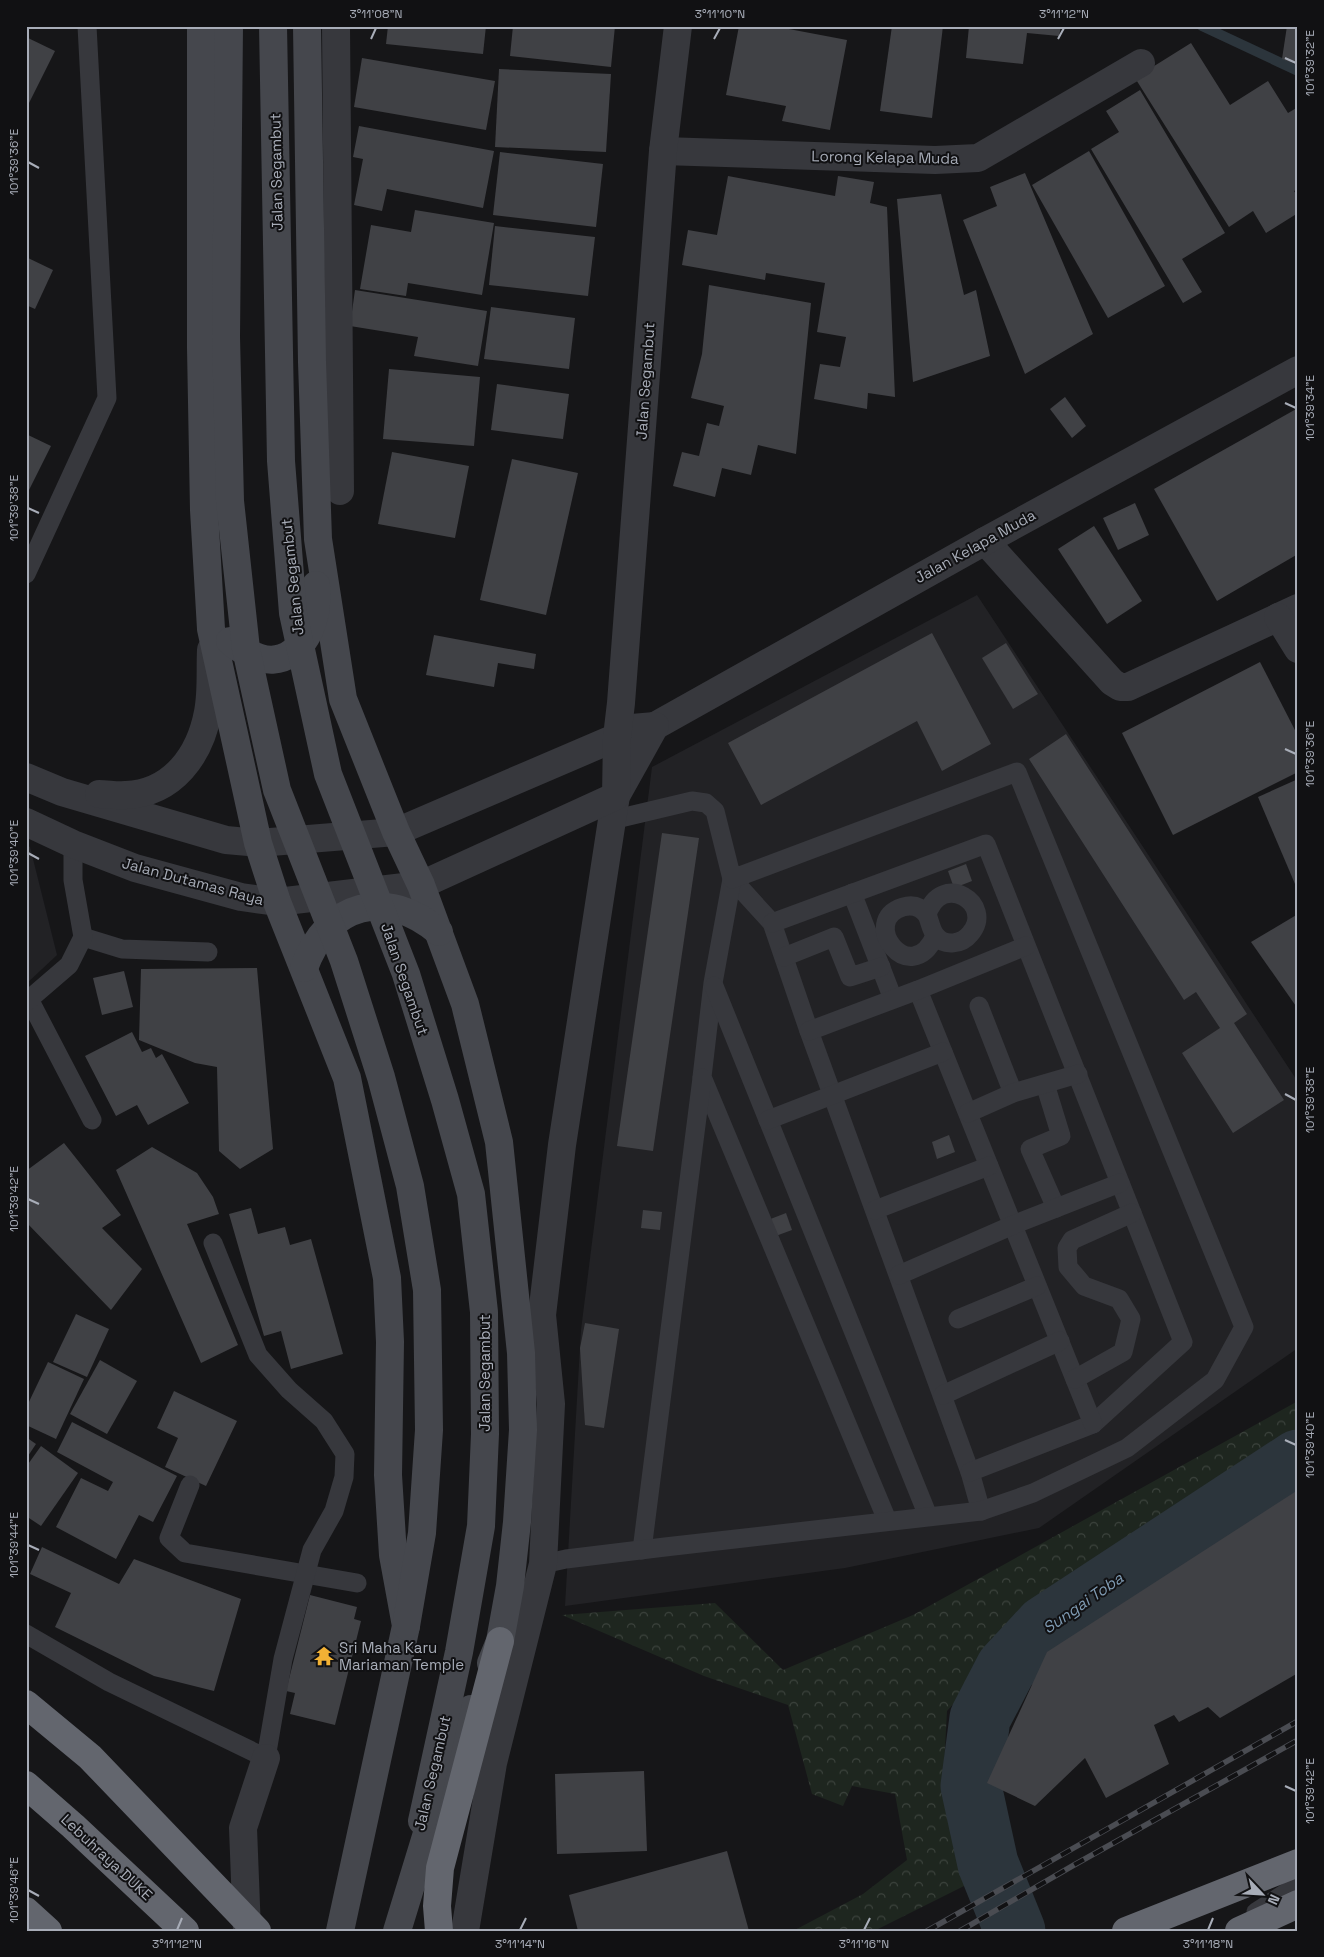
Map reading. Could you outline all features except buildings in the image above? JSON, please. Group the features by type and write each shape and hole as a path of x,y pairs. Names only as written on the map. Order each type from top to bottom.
{"highway":[{"path":"439,1931 437,1906 440,1868 500,1641"},
{"path":"26,1704 90,1757 257,1931"},
{"name":"Lebuhraya DUKE","path":"26,1786 74,1826 186,1931"},
{"path":"1126,1931 1298,1863"},
{"path":"1240,1931 1298,1904"},
{"path":"26,1912 48,1931"}],"main road":[{"path":"201,26 201,348 204,510 211,629 258,843 277,902 347,1078 387,1278 390,1342 388,1474 392,1546 406,1626"},
{"path":"229,26 226,337 230,500 246,649 277,790 344,961 381,1077 410,1186 427,1290 430,1430 422,1533 406,1626 340,1931"},
{"name":"Jalan Segambut","path":"274,26 281,461 293,613 328,774 406,974 446,1100 471,1194 484,1312 485,1434 481,1526 459,1652 397,1931"},
{"path":"210,588 230,643 257,658 271,661 289,657 307,635 315,612 318,539 312,362 307,26"},
{"path":"318,539 343,699 396,832 421,885 465,1004 499,1142 521,1353 523,1430 517,1522 510,1586 500,1641 471,1710 432,1820 397,1931"},
{"path":"304,968 310,950 321,934 335,921 352,912 370,907 389,907 408,911 425,920 439,932"}],"street":[{"path":"336,26 340,491"},
{"name":"Jalan Segambut","path":"614,808 617,737 663,151 678,26"},
{"name":"Lorong Kelapa Muda","path":"663,151 935,160 978,158 1141,63"},
{"name":"Jalan Kelapa Muda","path":"617,737 632,728 654,726 985,541 1298,370"},
{"path":"985,541 1112,682 1120,687 1128,687 1288,613 1298,649"},
{"path":"62,792 127,795 150,790 171,781 190,760 204,728 208,710 211,629"},
{"path":"465,1931 493,1763 543,1564 551,1404 542,1314 562,1145 614,808 654,726"},
{"path":"26,777 62,792 226,840 258,843 396,832 617,737"},
{"name":"Jalan Dutamas Raya","path":"26,822 73,844 135,868 241,896 277,902 421,885 614,808"},
{"path":"247,1931 243,1828 266,1758"}],"lane":[{"path":"26,574 107,398 86,26"},
{"path":"543,1564 566,1559 980,1510 1033,1493 1127,1448 1215,1380 1244,1327 1017,772 732,879"},
{"path":"614,808 692,801 706,803 715,811 732,879 713,983 642,1550"},
{"path":"73,844 73,880 83,937 69,965 28,1001 92,1120"},
{"path":"772,923 986,844 1184,1342 1093,1424 970,1472"},
{"path":"933,863 946,894"},
{"path":"732,879 772,923 809,1030 943,1395 970,1472 980,1510"},
{"path":"888,880 899,908"},
{"path":"927,915 930,906 935,900 946,894 957,893 964,896 971,901 975,908 976,924 967,938 960,942 943,941 935,936 927,915 922,909 914,906 899,908 888,920 885,928 888,944 894,950 909,956 918,954 931,944 935,936"},
{"path":"852,894 893,999"},
{"path":"83,937 122,949 208,952"},
{"path":"784,957 834,937 850,977 881,967"},
{"path":"960,942 971,968"},
{"path":"809,1030 925,987 1026,946"},
{"path":"918,954 943,1052 1093,1424"},
{"path":"713,983 928,1516"},
{"path":"979,1006 1013,1093"},
{"path":"768,1120 943,1052"},
{"path":"968,1113 1013,1093 1078,1074"},
{"path":"702,1077 887,1520"},
{"path":"1045,1084 1061,1136 1030,1149 1056,1208"},
{"path":"876,1210 989,1166"},
{"path":"899,1275 1013,1225 1120,1183"},
{"path":"1075,1379 1123,1352 1131,1319 1119,1299 1084,1286 1068,1267 1067,1248 1072,1240 1132,1213"},
{"path":"26,1634 109,1682 266,1758 283,1659 305,1574 312,1550 334,1511 344,1477 345,1454 324,1422 289,1390 258,1355 213,1243"},
{"path":"958,1319 1037,1286"},
{"path":"943,1395 1060,1341"},
{"path":"190,1485 169,1538 185,1553 358,1583"},
{"path":"1228,1931 1298,1885"}],"shaded area":[{"path":"977,595 1298,1082 1298,1348 1039,1528 845,1568 565,1606 581,1330 652,767"},
{"path":"26,845 30,847 57,955 26,984"}],"green space":[{"path":"1298,1401 1298,1443 1048,1599 947,1711 943,1786 966,1885 874,1931 793,1931 863,1894 907,1860 895,1794 852,1786 843,1806 812,1794 788,1705 704,1676 562,1615 715,1603 783,1670 913,1615"}],"waterway":[{"path":"1202,26 1298,71"},
{"name":"Sungai Toba","path":"1015,1931 988,1864 971,1786 980,1718 1006,1668 1045,1626 1298,1460"}],"railway":[{"path":"927,1931 1298,1721"},
{"path":"960,1931 1298,1740"}],"place":[{"name":"Sri Maha Karu Mariaman Temple","path":"324,1656"}]}
